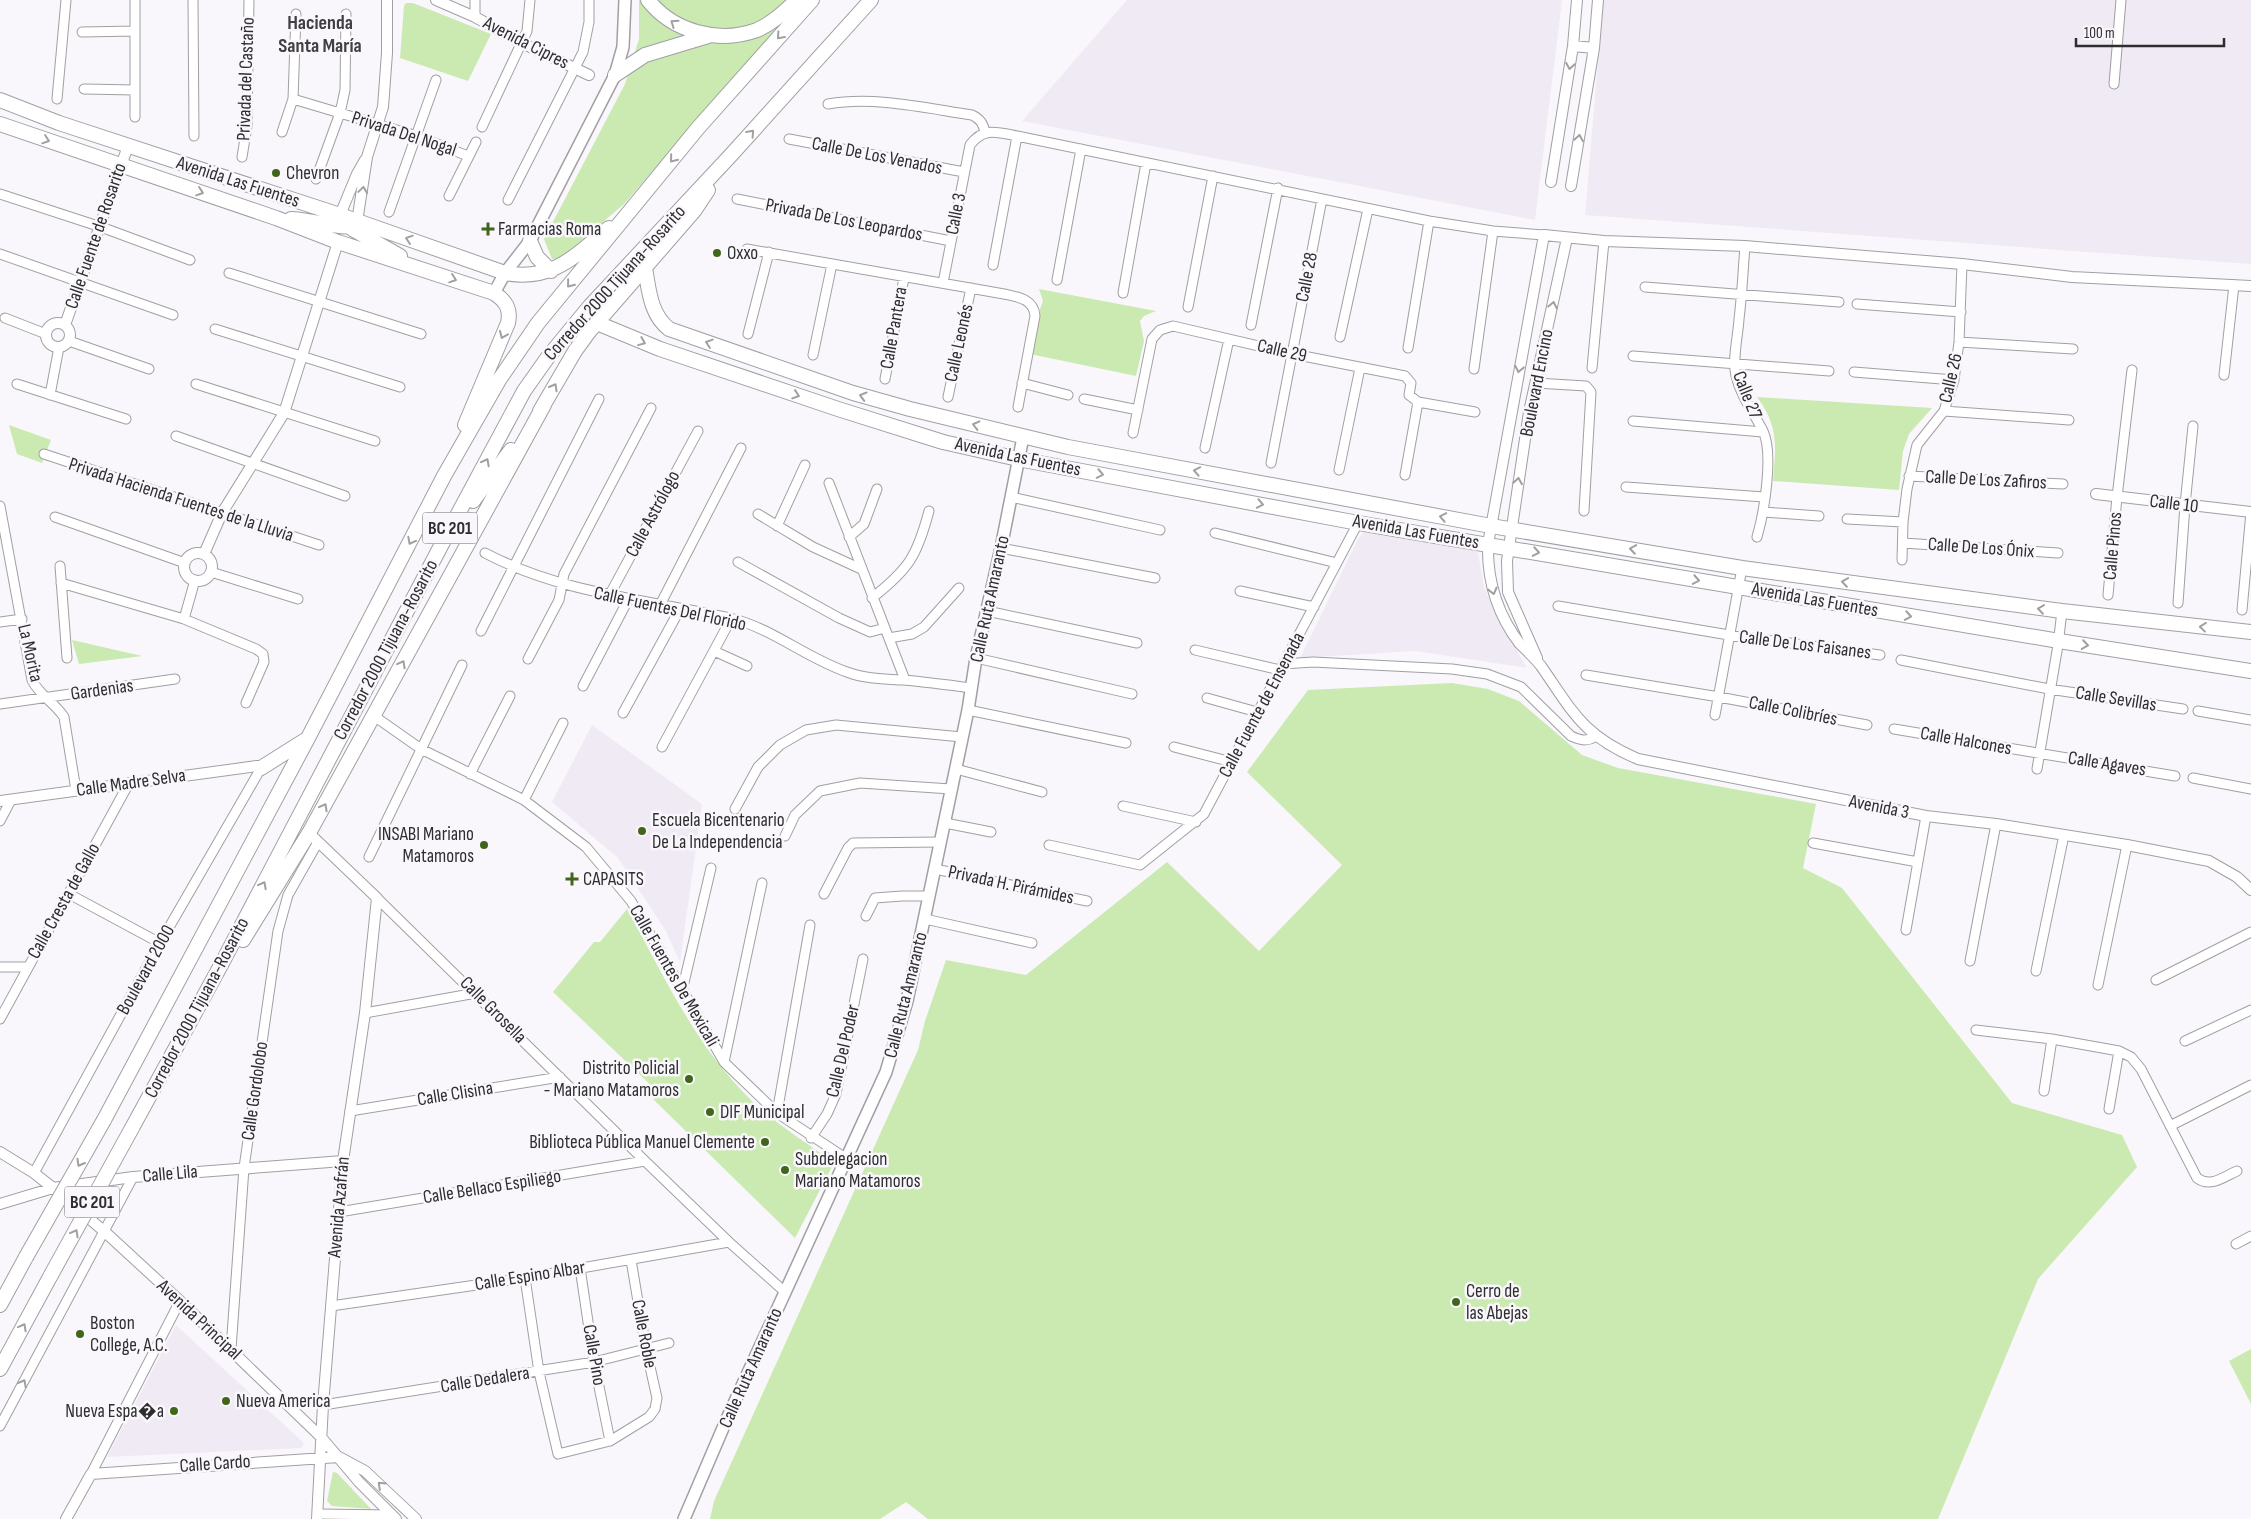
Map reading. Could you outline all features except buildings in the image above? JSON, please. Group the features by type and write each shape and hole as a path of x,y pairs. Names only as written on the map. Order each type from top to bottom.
{"main road":[{"path":"438,488 508,323 510,315 507,305 494,293 505,273 530,241 615,75 623,47 625,0"},
{"path":"648,0 655,9 682,28 713,35 738,34 758,29 779,17 797,0"},
{"name":"Corredor 2000 Tijuana-Rosarito","path":"0,1305 104,1120 308,738 438,488 499,380 538,323 698,128 812,0"},
{"name":"Corredor 2000 Tijuana-Rosarito","path":"0,1369 221,965 524,391 548,357 590,306 731,155 871,0"},
{"path":"615,75 645,55 713,35"},
{"name":"Avenida Las Fuentes","path":"0,100 60,124 340,215 353,224 505,273 528,276 551,270 570,260 635,206"},
{"name":"Avenida Las Fuentes","path":"0,124 276,218 338,242 494,293"},
{"path":"221,965 242,942 314,838 374,716 575,351 694,211 731,155"},
{"path":"276,218 353,224 418,268"},
{"path":"530,241 537,257 551,270"},
{"name":"Avenida Las Fuentes","path":"645,268 654,310 657,317 669,329 853,393 1068,447 1511,530 1742,568 2062,611 2251,632"},
{"name":"Avenida Las Fuentes","path":"597,324 660,349 838,409 943,442 1018,459 1358,522 2059,641 2251,671"},
{"path":"444,540 544,405"},
{"name":"Calle Ruta Amaranto","path":"684,1519 886,1072 907,1001 925,919 968,710 976,658 988,611 1024,437"},
{"path":"261,768 308,738"}],"street":[{"path":"57,99 66,0"},
{"path":"135,0 135,117"},
{"path":"193,0 194,136"},
{"name":"Privada del Castaño","path":"242,158 247,126 249,0"},
{"path":"353,224 367,158 383,107 386,84 387,0"},
{"name":"Avenida Cipres","path":"436,0 475,17 522,43 588,75"},
{"path":"475,17 476,0"},
{"path":"482,127 527,31 530,0"},
{"path":"508,200 576,69 587,41 589,0"},
{"path":"1552,182 1574,46 1577,0"},
{"path":"1571,186 1594,48 1598,0"},
{"path":"2114,84 2121,0"},
{"path":"282,132 293,99 296,14"},
{"name":"Privada Del Nogal","path":"316,179 340,113 345,90 346,14"},
{"path":"82,32 135,31"},
{"path":"1574,46 1594,48"},
{"path":"389,212 436,80"},
{"path":"84,89 135,90"},
{"name":"Privada Del Nogal","path":"293,99 417,136 468,156"},
{"path":"828,104 860,101 901,104 972,116 978,118 983,124 984,132 1017,136 1278,188 1429,221 1493,231 1604,241 1745,246 1962,264 2072,277 2251,286"},
{"name":"Calle 3","path":"943,283 970,145 976,136 984,132"},
{"path":"993,265 1017,136"},
{"name":"Calle De Los Venados","path":"789,139 964,172"},
{"path":"449,196 476,142"},
{"name":"Calle Fuente de Rosarito","path":"65,325 128,146"},
{"path":"1057,280 1081,149"},
{"path":"340,215 357,174 367,158"},
{"path":"1123,293 1146,162"},
{"path":"1188,307 1213,176"},
{"path":"1251,325 1278,188"},
{"path":"0,194 100,227 190,260"},
{"name":"Privada De Los Leopardos","path":"737,199 951,241"},
{"name":"Calle 28","path":"1271,463 1322,199"},
{"path":"1340,337 1368,209"},
{"path":"1408,348 1429,221"},
{"path":"1474,369 1493,231"},
{"name":"Boulevard Encino","path":"1491,526 1544,235"},
{"name":"Boulevard Encino","path":"1511,530 1536,383 1567,238"},
{"path":"1592,368 1604,241"},
{"path":"204,554 222,513 284,413 304,357 338,242"},
{"name":"Calle 27","path":"1745,246 1735,363 1736,377 1748,406 1763,432 1768,447 1764,512 1757,537"},
{"path":"747,249 904,278 943,283 1012,296 1028,301 1032,305 1035,316 1018,407"},
{"path":"748,334 769,252"},
{"path":"0,254 173,315"},
{"path":"813,355 832,264"},
{"name":"Calle 26","path":"1902,560 1903,522 1909,476 1917,445 1944,411 1954,380 1959,342 1962,264"},
{"path":"229,273 422,334"},
{"name":"Calle Pantera","path":"885,379 904,278"},
{"path":"2224,374 2234,285"},
{"path":"1645,287 1840,302"},
{"name":"Calle Leonés","path":"948,397 970,288"},
{"path":"1857,304 1961,312"},
{"path":"5,318 46,334"},
{"path":"59,347 48,342 46,334 53,324 65,325 70,332 69,341"},
{"name":"Calle 29","path":"1138,410 1152,339 1160,330 1172,326 1293,354 1405,376 1411,383 1409,395 1418,402"},
{"path":"215,329 400,387"},
{"path":"1205,448 1229,339"},
{"path":"50,395 59,347 69,341"},
{"path":"69,341 149,369"},
{"path":"1959,342 2073,349"},
{"path":"1633,356 1829,371"},
{"path":"1339,470 1360,368"},
{"name":"Calle Pinos","path":"2108,595 2132,370"},
{"path":"1854,372 1954,380"},
{"path":"1022,383 1068,395"},
{"path":"1536,383 1586,386 1590,388 1584,511"},
{"path":"17,384 126,419"},
{"path":"196,384 375,441"},
{"path":"481,631 599,399"},
{"path":"1084,399 1138,410 1133,433"},
{"path":"1405,475 1418,402 1475,412"},
{"path":"528,659 559,600 564,574 651,408"},
{"path":"1944,411 2069,420"},
{"path":"1633,421 1763,432"},
{"path":"2178,603 2193,426"},
{"name":"Calle Astrólogo","path":"609,596 698,431"},
{"path":"176,436 345,496"},
{"path":"660,605 741,448"},
{"name":"Privada Hacienda Fuentes de la Lluvia","path":"44,454 319,545"},
{"path":"777,526 805,465"},
{"name":"Calle De Los Zafiros","path":"1909,476 2063,484"},
{"path":"829,483 904,680"},
{"path":"1626,487 1764,497"},
{"path":"850,537 864,524 877,489"},
{"name":"Calle 10","path":"2096,494 2251,512"},
{"path":"1012,497 1160,530"},
{"name":"La Morita","path":"0,506 3,542 22,619 32,680 36,688 58,707 64,717 76,790"},
{"path":"872,598 892,582 915,555 929,511"},
{"path":"1764,512 1819,516"},
{"path":"2242,610 2251,512"},
{"path":"758,514 813,547 862,569"},
{"path":"55,517 185,563"},
{"path":"1847,519 1903,522"},
{"name":"Calle Fuente de Ensenada","path":"1049,845 1140,865 1204,814 1358,522"},
{"name":"Avenida 3","path":"1491,526 1487,569 1495,600 1520,644 1539,664 1566,704 1595,737 1638,759 1926,816 1996,824 2127,845 2209,861 2237,877 2251,890"},
{"name":"Avenida 3","path":"1511,530 1507,561 1508,592 1539,664"},
{"path":"1216,533 1337,563"},
{"name":"Calle De Los Ónix","path":"1903,542 2058,553"},
{"path":"1001,548 1154,578"},
{"path":"195,553 204,554 212,563 211,572 206,578 195,580 187,575 185,563 187,558 195,553"},
{"name":"Calle Fuentes Del Florido","path":"484,553 514,567 561,584 628,600 731,618 751,625 848,673 872,678 971,688"},
{"path":"738,562 839,618 870,632 885,628"},
{"path":"60,566 67,658"},
{"path":"1715,715 1742,568"},
{"path":"211,572 298,600"},
{"path":"184,619 195,580"},
{"path":"61,583 184,619 256,649 263,654 264,662 246,703"},
{"path":"889,638 912,634 924,627 959,588"},
{"path":"1240,591 1314,606"},
{"path":"584,686 628,600"},
{"path":"1500,610 1512,604"},
{"name":"Calle De Los Faisanes","path":"1558,606 1729,635 1880,655"},
{"path":"623,713 680,609"},
{"path":"988,611 1137,643"},
{"path":"2037,769 2049,689 2059,641 2062,611"},
{"path":"662,747 731,618"},
{"path":"0,622 22,619"},
{"path":"1195,650 1281,667 1313,662 1452,669 1487,674 1521,687 1571,736 1580,740 1589,740 1595,737"},
{"path":"714,651 747,666"},
{"path":"976,658 1132,694"},
{"name":"Calle Sevillas","path":"1902,660 2049,689 2183,709"},
{"path":"369,857 462,665"},
{"name":"Calle Colibríes","path":"1586,675 1719,696 1867,725"},
{"name":"Gardenias","path":"0,704 175,679"},
{"path":"470,774 510,696"},
{"path":"1207,698 1258,712"},
{"path":"968,710 1126,744"},
{"path":"2198,711 2251,720"},
{"name":"Calle Fuentes De Mexicali","path":"374,716 421,749 524,800 586,847 631,901 724,1062 777,1113 847,1160"},
{"path":"524,800 563,723"},
{"path":"735,809 758,767 780,745 806,730 836,725 962,737"},
{"name":"Calle Halcones","path":"1894,729 2039,753"},
{"path":"1174,748 1232,762"},
{"name":"Calle Agaves","path":"2039,753 2175,776"},
{"name":"Calle Madre Selva","path":"5,801 258,766 261,768"},
{"name":"Boulevard 2000","path":"34,1173 160,943 261,768"},
{"path":"956,769 1042,792"},
{"path":"2192,778 2251,789"},
{"name":"Calle Cresta de Gallo","path":"0,1019 129,783"},
{"path":"785,836 795,815 820,791 860,783 951,789"},
{"path":"0,821 5,801"},
{"path":"1123,806 1196,822"},
{"path":"1906,930 1926,816"},
{"path":"945,822 991,832"},
{"path":"1970,961 1996,824"},
{"path":"2036,971 2064,835"},
{"name":"Calle Grosella","path":"314,838 476,993 729,1242 785,1292"},
{"name":"Calle Gordolobo","path":"231,1349 244,1168 282,912 314,838"},
{"path":"824,894 848,848 853,843 940,842"},
{"path":"1813,843 1918,862"},
{"path":"2098,985 2127,845"},
{"path":"682,991 710,868"},
{"name":"Privada H. Pirámides","path":"935,869 1087,901"},
{"path":"724,1062 762,883"},
{"path":"69,894 160,943"},
{"path":"866,916 875,898 929,896"},
{"name":"Avenida Azafrán","path":"317,1517 323,1405 343,1161 365,1013 378,898"},
{"path":"925,919 1032,943"},
{"path":"777,1113 810,924"},
{"path":"2156,980 2251,932"},
{"name":"Calle Del Poder","path":"812,1138 827,1114 836,1094 863,959"},
{"path":"0,967 27,967"},
{"path":"365,1013 476,993"},
{"path":"2185,1042 2251,1010"},
{"path":"1976,1030 2052,1039 2119,1051 2131,1057 2141,1069 2197,1178 2203,1182 2213,1182 2236,1171"},
{"path":"2044,1091 2052,1039"},
{"path":"2109,1108 2119,1051"},
{"name":"Calle Clisina","path":"350,1111 560,1077"},
{"path":"2170,1126 2251,1085"},
{"name":"Avenida Principal","path":"0,1152 34,1173 53,1188 105,1232 180,1301 321,1437 359,1482 394,1517"},
{"name":"Calle Lila","path":"0,1204 53,1188 133,1176 343,1161"},
{"name":"Calle Bellaco Espiliego","path":"339,1212 645,1161"},
{"path":"0,1426 105,1232 133,1176"},
{"path":"2236,1244 2251,1236"},
{"name":"Calle Espino Albar","path":"331,1306 525,1278 729,1242"},
{"name":"Calle Roble","path":"610,1441 649,1417 655,1409 657,1398 646,1348 631,1260"},
{"name":"Calle Pino","path":"580,1268 594,1362 610,1441"},
{"path":"525,1278 539,1372 558,1454 610,1441"},
{"path":"66,1519 180,1301"},
{"name":"Calle Dedalera","path":"323,1405 539,1372 594,1362 669,1343"},
{"name":"Avenida Principal","path":"339,1457 366,1471 416,1519"},
{"name":"Calle Cardo","path":"90,1474 339,1457"},
{"path":"317,1517 394,1517"}],"shaded area":[{"path":"1127,0 1562,0 1535,220 1022,121"},
{"path":"1603,0 2251,0 2251,264 1585,215"},
{"path":"1365,530 1474,549 1478,553 1484,587 1496,615 1527,668 1415,651 1300,658 1358,539"},
{"name":"Escuela Bicentenario De La Independencia","path":"592,725 702,804 680,962 666,931 618,858 552,802"},
{"path":"176,1325 304,1443 301,1448 107,1457"}],"green space":[{"path":"639,0 801,0 624,204 561,258 552,259 544,239 625,84 639,39"},
{"path":"406,3 413,3 491,34 468,81 400,58 404,6"},
{"path":"1039,289 1156,311 1144,316 1140,321 1144,341 1136,376 1030,354 1037,318 1043,301"},
{"path":"1757,397 1932,408 1909,434 1903,451 1899,490 1773,481 1775,447 1773,428"},
{"path":"9,425 51,440 42,463 17,454"},
{"path":"72,640 142,656 79,664"},
{"path":"1452,683 1488,689 1519,701 1582,755 1618,768 1816,804 1803,868 1842,888 2012,1103 2122,1135 2137,1167 2038,1279 1938,1519 928,1519 906,1502 880,1519 710,1519 714,1501 918,1050 925,1021 946,960 1026,975 1167,862 1259,951 1342,865 1247,772 1308,690"},
{"path":"627,909 682,1010 714,1058 732,1080 771,1118 834,1163 795,1238 653,1099 658,1092 553,992 594,942 600,942"},
{"path":"2251,1349 2251,1404 2229,1361"},
{"path":"333,1472 337,1473 371,1509 332,1506 327,1501"}],"place":[{"name":"Chevron","path":"276,173"},
{"name":"Farmacias Roma","path":"488,229"},
{"name":"Oxxo","path":"717,253"},
{"name":"Escuela Bicentenario De La Independencia","path":"642,831"},
{"name":"INSABI Mariano Matamoros","path":"484,845"},
{"name":"CAPASITS","path":"572,879"},
{"name":"Distrito Policial - Mariano Matamoros","path":"689,1079"},
{"name":"DIF Municipal","path":"710,1112"},
{"name":"Biblioteca Pública Manuel Clemente","path":"765,1142"},
{"name":"Subdelegacion Mariano Matamoros","path":"785,1170"},
{"name":"Cerro de las Abejas","path":"1456,1302"},
{"name":"Boston College, A.C.","path":"80,1334"},
{"name":"Nueva America","path":"226,1401"},
{"name":"Nueva Espa�a","path":"174,1411"}],"district":[{"name":"Hacienda Santa María","path":"320,34"}]}
